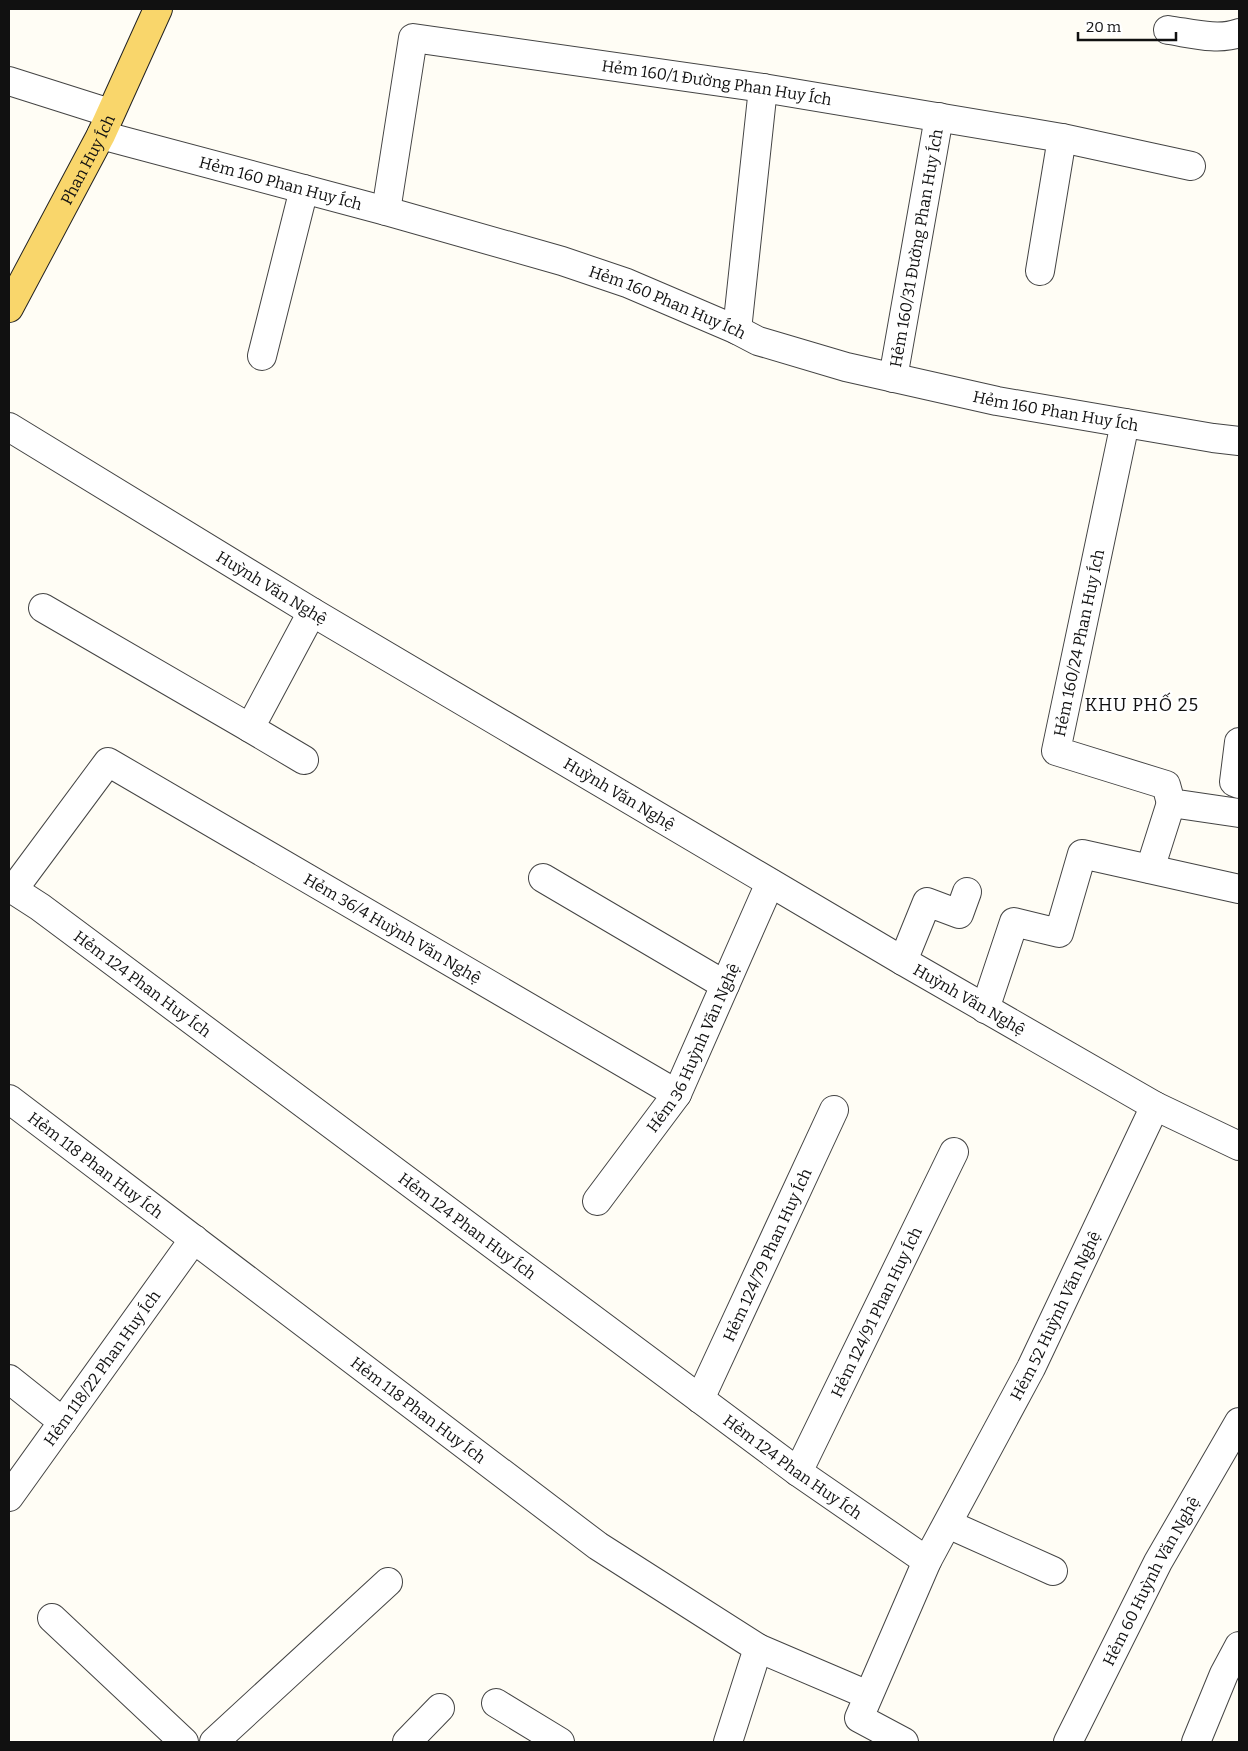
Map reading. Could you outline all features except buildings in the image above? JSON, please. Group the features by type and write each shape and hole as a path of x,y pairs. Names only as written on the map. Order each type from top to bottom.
{"main road":[{"name":"Phan Huy Ích","path":"9,308 105,124 158,9"}],"street":[{"path":"1168,30 1208,35 1232,36 1239,33"},
{"name":"Hẻm 160/1 Đường Phan Huy Ích","path":"386,211 413,38 763,88 1062,138 1192,166"},
{"name":"Hẻm 160 Phan Huy Ích","path":"9,81 105,124 304,189 562,261 608,276 737,330 758,341 846,367 997,401 1239,441"},
{"path":"737,330 763,88"},
{"name":"Hẻm 160/31 Đường Phan Huy Ích","path":"893,378 939,117"},
{"path":"1040,271 1062,138"},
{"path":"262,356 304,189"},
{"name":"Hẻm 160/24 Phan Huy Ích","path":"1126,423 1056,751 1166,785 1171,803"},
{"name":"Huỳnh Văn Nghệ","path":"9,427 312,612 903,961 1155,1106 1239,1146"},
{"path":"43,608 304,760"},
{"path":"250,728 312,612"},
{"path":"1239,742 1234,782 1239,784"},
{"name":"Hẻm 36/4 Huỳnh Văn Nghệ","path":"11,889 108,762 677,1094"},
{"path":"1150,869 1171,803 1239,813"},
{"path":"986,1009 1014,922 1059,933 1082,854 1239,889"},
{"path":"542,878 725,985"},
{"name":"Hẻm 36 Huỳnh Văn Nghệ","path":"597,1201 677,1094 770,883"},
{"name":"Hẻm 124 Phan Huy Ích","path":"11,889 40,907 798,1472 927,1561"},
{"path":"903,961 927,902 959,914 967,892"},
{"name":"Hẻm 118 Phan Huy Ích","path":"9,1099 598,1546 758,1648"},
{"name":"Hẻm 52 Huỳnh Văn Nghệ","path":"904,1742 859,1718 868,1695 927,1561 1031,1368 1155,1106"},
{"name":"Hẻm 124/79 Phan Huy Ích","path":"700,1399 834,1110"},
{"name":"Hẻm 124/91 Phan Huy Ích","path":"798,1472 954,1152"},
{"name":"Hẻm 118/22 Phan Huy Ích","path":"9,1497 194,1239"},
{"path":"9,1379 63,1422"},
{"name":"Hẻm 60 Huỳnh Văn Nghệ","path":"1068,1742 1158,1562 1239,1422"},
{"path":"948,1524 1053,1571"},
{"path":"214,1742 388,1582"},
{"path":"52,1618 184,1742"},
{"path":"1196,1742 1232,1678 1239,1646"},
{"path":"728,1742 758,1648 868,1695"},
{"path":"496,1703 560,1742"},
{"path":"407,1742 440,1708"}],"district":[{"name":"KHU PHỐ 25","path":"1142,705"}]}
